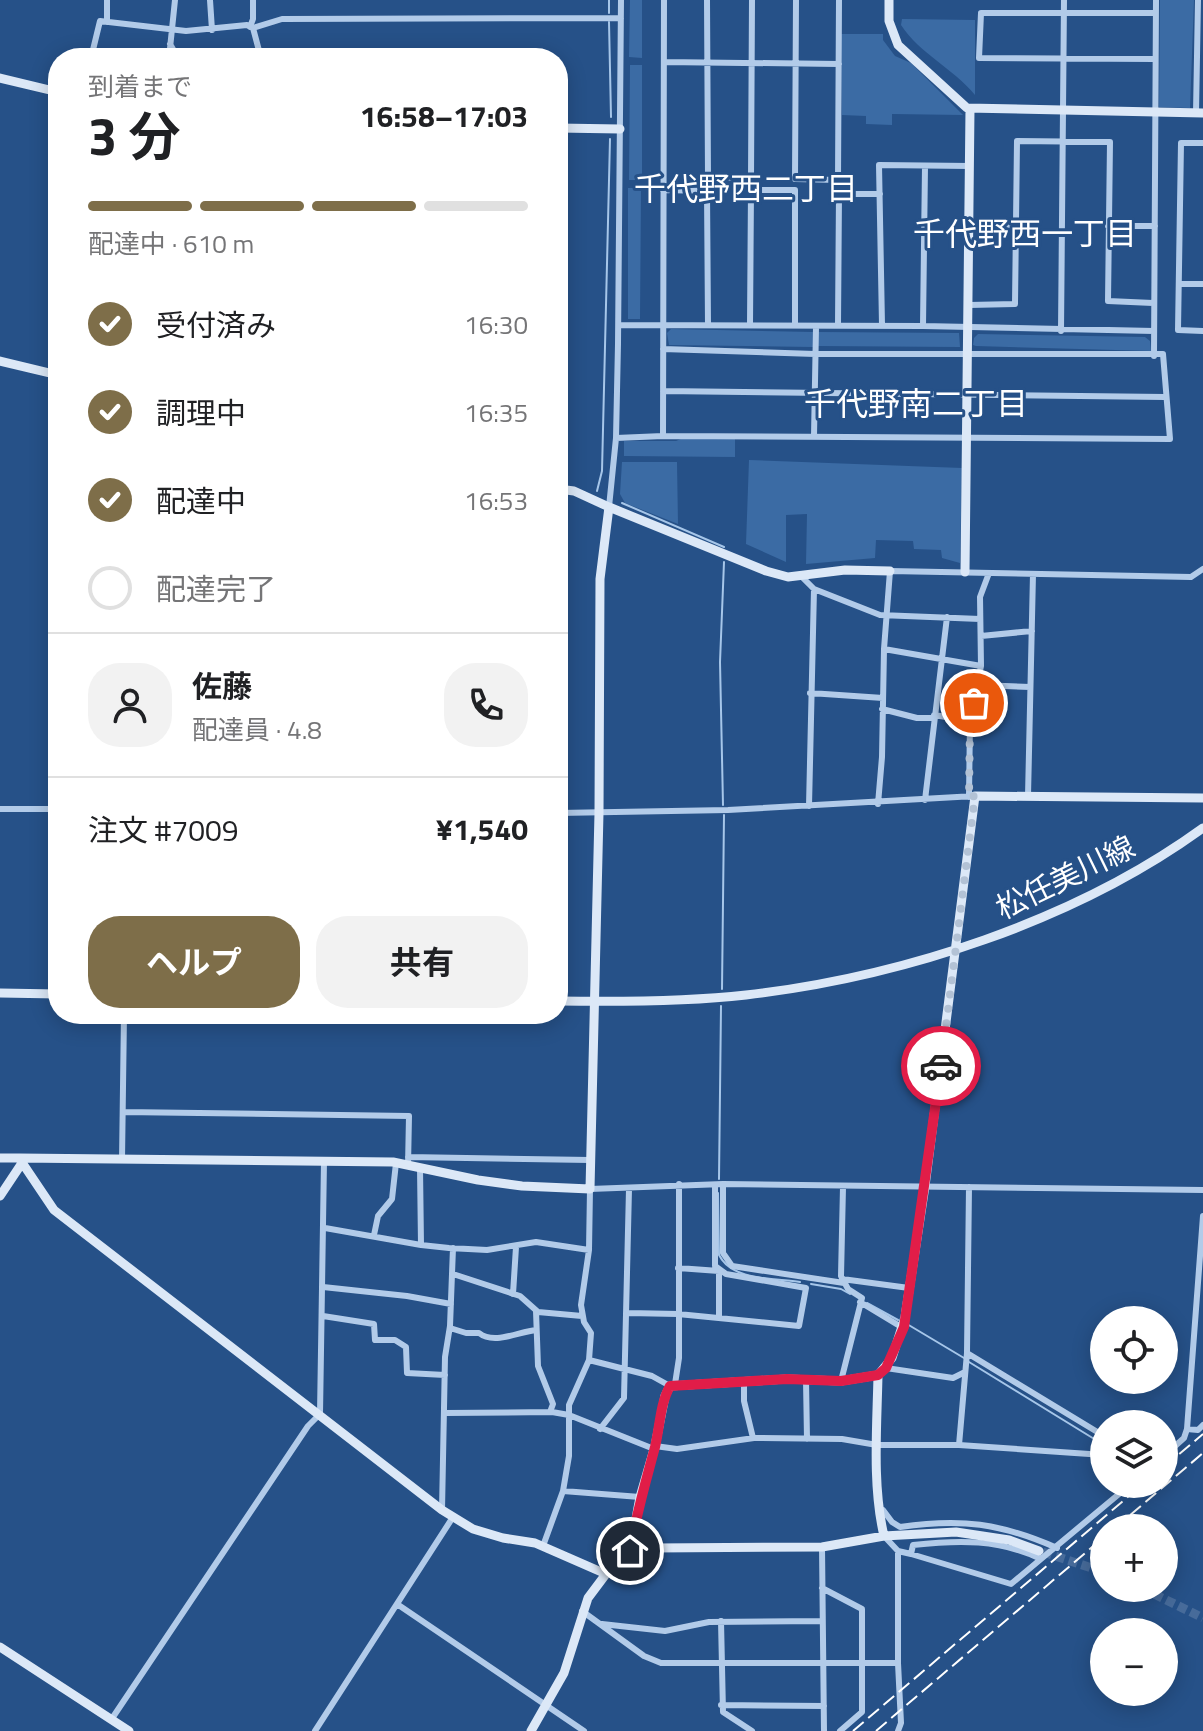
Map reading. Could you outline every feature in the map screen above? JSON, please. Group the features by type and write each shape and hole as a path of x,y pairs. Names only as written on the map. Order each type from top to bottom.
{"street":[{"path":"107,0 107,22"},
{"path":"170,48 175,0"},
{"path":"210,0 212,30"},
{"path":"253,0 251,27 258,48"},
{"path":"543,1546 563,1491 569,1456 569,1405 589,1360 591,1333 582,1316 581,1305 589,1250 599,813 600,579 616,438 621,0"},
{"path":"663,436 664,0"},
{"path":"707,0 708,177 751,178 752,0"},
{"path":"796,0 795,179 838,180 839,0"},
{"path":"889,0 889,21 898,45 970,109 1199,113 1198,0"},
{"path":"1018,0 1018,12"},
{"path":"1061,331 1064,0"},
{"path":"1154,356 1156,0"},
{"path":"1155,13 981,13 979,58 1155,59"},
{"path":"93,48 100,21 172,30 212,30 251,27 282,19 328,17 621,18"},
{"path":"170,44 172,48"},
{"path":"664,62 839,64"},
{"path":"0,78 48,90"},
{"path":"965,572 970,109"},
{"path":"568,128 620,129"},
{"path":"969,305 1015,304 1017,141 1110,142 1108,301 1153,303"},
{"path":"1203,143 1181,143 1178,330 1203,331"},
{"path":"882,325 879,165 970,166"},
{"path":"923,326 925,166"},
{"path":"663,190 707,191 708,324"},
{"path":"750,325 751,190 795,190 795,325"},
{"path":"838,325 839,194 880,194"},
{"path":"970,226 1017,226"},
{"path":"1108,226 1155,226"},
{"path":"1179,284 1203,284"},
{"path":"619,325 882,325 1154,331"},
{"path":"814,436 816,327"},
{"path":"616,438 1170,439 1163,354 815,354 663,349"},
{"path":"0,361 48,373"},
{"path":"663,391 1165,397"},
{"path":"568,489 766,571 788,577 845,570 1191,577 1203,569"},
{"path":"878,804 890,571"},
{"path":"989,573 980,597 981,666 970,721 972,796 956,950 925,1186 904,1324 882,1371 877,1445 880,1510 884,1536 898,1551 1011,1584 1040,1555 1057,1548 1115,1498"},
{"path":"1028,796 1033,574"},
{"path":"801,576 814,589 880,615 980,619"},
{"path":"809,806 814,589"},
{"path":"925,800 947,617"},
{"path":"981,636 1032,631"},
{"path":"884,649 981,666"},
{"path":"978,685 1030,687"},
{"path":"810,693 883,698"},
{"path":"882,709 917,718 970,721"},
{"path":"568,813 878,804 972,796 1203,798"},
{"path":"0,809 48,809"},
{"name":"松任美川線","path":"568,1001 745,995 860,974 956,950 995,938 1139,870 1203,828"},
{"path":"0,993 48,994"},
{"path":"122,1160 124,1024"},
{"path":"123,1112 409,1116 408,1162"},
{"path":"0,1158 20,1161 396,1163 590,1160"},
{"path":"0,1196 20,1161"},
{"path":"20,1161 54,1210 442,1510 473,1529 543,1546 606,1574"},
{"path":"111,1720 308,1426 320,1414 324,1161"},
{"path":"408,1162 420,1168 522,1186 590,1189 719,1184 1203,1190"},
{"path":"374,1235 378,1216 392,1199 396,1163"},
{"path":"420,1168 421,1245"},
{"path":"531,1731 564,1673 588,1598 606,1574 630,1551 665,1396 673,1385 679,1358 679,1184"},
{"path":"719,1184 723,1253 732,1266 808,1278 909,1288"},
{"path":"719,1184 714,1260 719,1271 719,1317"},
{"path":"841,1381 862,1298 848,1289 843,1281 843,1187"},
{"path":"959,1445 967,1353 969,1187"},
{"path":"600,1429 624,1398 629,1189"},
{"path":"1178,1443 1187,1429 1203,1216"},
{"path":"325,1228 453,1248 487,1250 536,1242 589,1250"},
{"path":"513,1294 516,1247"},
{"path":"442,1510 445,1375 453,1248"},
{"path":"678,1268 719,1271 806,1288"},
{"path":"453,1274 520,1296 536,1310 582,1316"},
{"path":"628,1313 719,1317 799,1326 808,1278"},
{"path":"323,1287 451,1304"},
{"path":"860,1302 904,1324"},
{"path":"536,1310 538,1366 553,1404 550,1412"},
{"path":"323,1316 374,1324 375,1340 395,1340 406,1347 407,1373 445,1375"},
{"path":"450,1328 479,1333 486,1338 536,1330"},
{"path":"967,1353 1090,1428"},
{"path":"589,1360 652,1376 673,1385 841,1381 882,1371 953,1378 965,1372"},
{"path":"806,1380 807,1439"},
{"path":"744,1381 744,1401 753,1438"},
{"path":"445,1413 550,1412 569,1415 655,1447 677,1449 753,1438 842,1439 877,1445 959,1445 1090,1454"},
{"path":"1187,1429 1198,1430 1203,1425"},
{"path":"563,1491 640,1497"},
{"path":"880,1510 900,1527 940,1521 984,1524 1057,1548"},
{"path":"315,1731 453,1517"},
{"path":"630,1551 653,1548 822,1547 884,1536 956,1532 1009,1540 1040,1555"},
{"path":"911,1554 913,1545 958,1540 982,1541 1040,1555"},
{"path":"822,1547 824,1731"},
{"path":"898,1551 901,1723 898,1731"},
{"path":"822,1588 862,1609 862,1712 840,1731"},
{"path":"397,1604 584,1731"},
{"path":"582,1611 644,1656 661,1663 898,1663"},
{"path":"599,1623 665,1631 721,1621 822,1621"},
{"path":"721,1621 721,1705 723,1712 752,1731"},
{"path":"0,1647 129,1731"},
{"path":"721,1705 824,1706"}],"shaded area":[{"path":"630,0 642,0 642,58 629,57"},
{"path":"1160,0 1194,0 1190,108 1159,107"},
{"path":"902,19 975,20 975,95 917,44 901,25"},
{"path":"841,34 883,34 883,40 895,56 911,63 963,115 892,114 892,125 866,124 866,116 842,115"},
{"path":"630,65 642,65 642,180 629,180"},
{"path":"628,188 641,188 640,319 628,319"},
{"path":"671,329 813,332 813,347 669,345 667,333"},
{"path":"818,332 959,333 960,347 818,346"},
{"path":"978,334 1145,337 1150,341 1151,351 976,346 973,345 974,338"},
{"path":"683,438 735,438 735,457 624,456 624,441 676,441"},
{"path":"749,460 962,468 960,563 942,558 941,550 914,549 913,541 876,540 875,558 806,564 807,514 786,515 786,562 746,544"},
{"path":"622,462 677,462 678,524 625,503 620,494"}],"waterway":[{"path":"609,0 609,13"},
{"path":"609,22 611,117"},
{"path":"597,491 602,471 610,139"},
{"path":"622,503 724,547"},
{"path":"723,805 720,662 724,562"},
{"path":"722,989 724,815"},
{"path":"719,1179 721,1006"},
{"path":"718,1193 719,1255 725,1263 743,1274 800,1282"},
{"path":"811,1284 841,1289 850,1294"},
{"path":"867,1303 898,1320"},
{"path":"907,1324 964,1358"},
{"path":"969,1362 1090,1436"}],"tunnel":[{"path":"1043,1552 1090,1567"},
{"path":"1170,1602 1203,1618"}],"railway":[{"path":"1178,1455 1203,1434"},
{"path":"1131,1514 1203,1453"},
{"path":"853,1731 1127,1498"},
{"path":"876,1731 1090,1549"}],"way so far":[{"path":"941,1066 975,796 969,797 970,721 974,703"}],"district":[{"name":"千代野西二丁目","path":"746,188"},
{"name":"千代野西一丁目","path":"1025,233"},
{"name":"千代野南二丁目","path":"916,403"}],"route":[{"path":"630,1551 640,1497 670,1386 787,1379 841,1381 878,1375 886,1368 904,1327 941,1066"}]}
